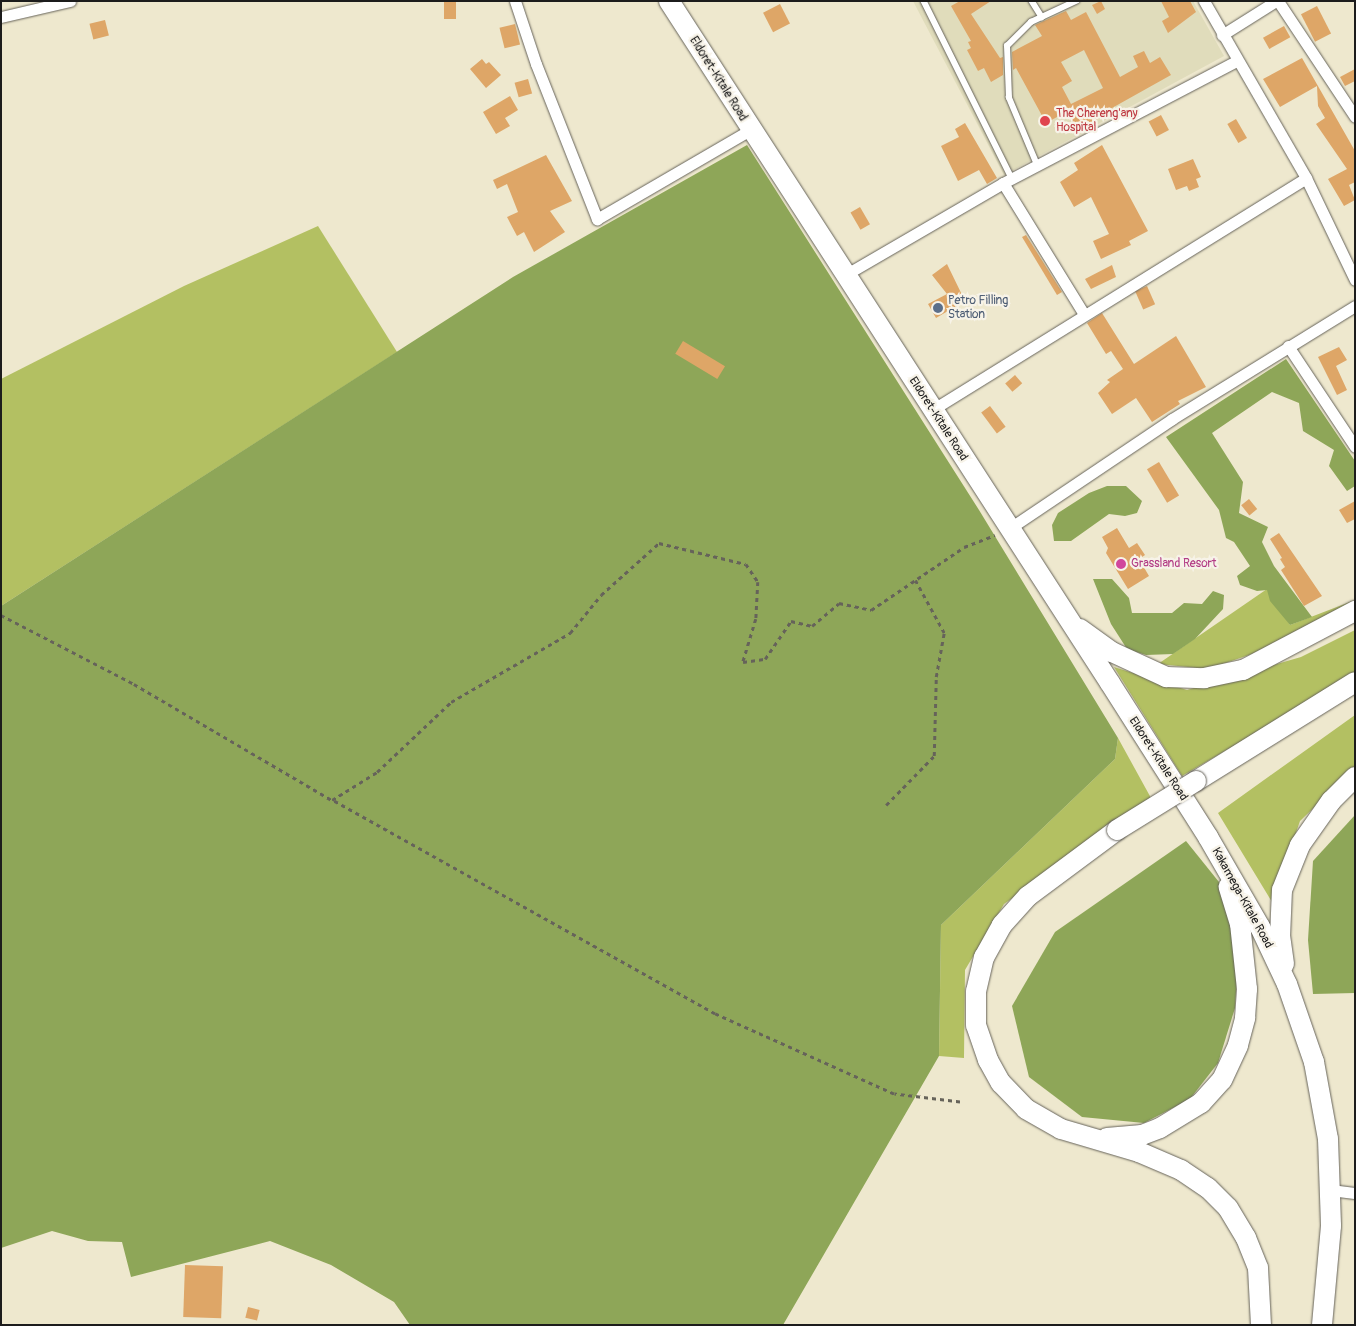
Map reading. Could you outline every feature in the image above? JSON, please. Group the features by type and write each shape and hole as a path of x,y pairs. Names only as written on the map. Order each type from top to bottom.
{"highway":[{"name":"Eldoret-Kitale Road","path":"668,1 1208,837"},
{"path":"1070,622 1112,652 1166,677 1204,678 1243,670 1355,611"},
{"name":"Kakamega-Kitale Road","path":"1261,1325 1258,1268 1246,1238 1228,1208 1208,1188 1181,1170 1139,1152 1061,1129 1026,1109 1001,1083 988,1060 976,1025 976,990 984,957 1002,924 1028,896 1117,830 1355,682"},
{"path":"1287,984 1280,937 1282,890 1300,845 1331,801 1355,776"},
{"name":"Kakamega-Kitale Road","path":"1208,837 1260,927 1287,984 1314,1062 1328,1139 1330,1190 1331,1226 1322,1325"},
{"name":"Kakamega-Kitale Road","path":"1091,1138 1142,1135 1183,1117 1222,1080 1238,1045 1245,1018 1245,953 1227,883 1208,837"}],"street":[{"path":"1,17 70,1"},
{"path":"515,1 536,64 597,218 750,130"},
{"path":"1204,1 1236,61 1306,178 1355,280"},
{"path":"1222,35 1277,1 1355,117"},
{"path":"845,275 1007,180 1236,61"},
{"path":"932,410 1306,178"},
{"path":"1007,180 1084,314"},
{"path":"1010,528 1172,419 1355,306"},
{"path":"1288,346 1355,447"},
{"path":"1330,1190 1355,1193"}],"lane":[{"path":"924,1 1007,180"},
{"path":"1032,1 1042,17"},
{"path":"1037,165 1010,98 1007,46 1031,22 1076,1"}],"path":[{"path":"332,800 377,772 451,702 570,633 601,596 659,543 746,564 758,582 756,619 742,662 766,659 791,621 812,626 839,603 871,610 964,547 1010,528"},
{"path":"886,805 934,756 936,677 944,633 915,580"},
{"path":"1,615 134,684 332,800 715,1014 894,1094 960,1102"}],"shaded area":[{"path":"913,1 1193,1 1224,56 1004,175"}],"green space":[{"path":"747,145 979,510 1118,738 1115,759 941,925 939,1056 783,1325 410,1325 394,1302 331,1265 270,1241 131,1277 122,1242 88,1241 52,1231 1,1248 1,606 513,277"},
{"path":"318,226 397,352 1,606 1,379 184,286"},
{"path":"1286,359 1355,461 1355,486 1347,491 1329,466 1334,450 1303,431 1299,403 1272,392 1212,433 1243,482 1239,513 1268,527 1262,542 1274,566 1312,617 1290,625 1270,601 1267,590 1257,591 1240,585 1237,576 1250,566 1234,542 1226,538 1219,510 1166,437"},
{"path":"1107,486 1126,486 1142,501 1137,513 1125,516 1109,514 1071,541 1054,541 1052,525 1058,513 1089,493"},
{"path":"1093,579 1112,579 1129,598 1132,613 1172,613 1184,603 1202,604 1213,591 1224,595 1223,609 1195,639 1173,654 1146,655 1127,649 1111,624"},
{"path":"1267,589 1290,625 1355,600 1252,654 1208,669 1158,664"},
{"path":"1355,630 1355,675 1182,776 1114,667 1187,690 1301,657"},
{"path":"1355,715 1355,768 1300,821 1272,902 1218,813"},
{"path":"1118,738 1151,798 1004,904 965,970 964,1058 939,1056 941,925 1115,759"},
{"path":"1355,815 1355,993 1313,994 1308,940 1313,861"},
{"path":"1186,841 1223,887 1238,961 1235,1008 1218,1063 1190,1099 1144,1123 1082,1117 1029,1077 1012,1006 1055,932"}],"building":[{"path":"444,1 456,1 456,19 444,19"},
{"path":"960,1 991,1 971,14 1000,58 1003,57 1003,75 991,82 984,68 978,71 967,50 971,48 968,42 971,41 951,6"},
{"path":"1101,1 1105,9 1097,14 1092,5"},
{"path":"1161,1 1190,1 1196,12 1168,33 1162,21 1169,17"},
{"path":"780,4 790,24 773,32 763,13"},
{"path":"1317,6 1331,34 1315,42 1301,14"},
{"path":"1066,11 1071,20 1086,12 1120,77 1138,67 1133,56 1144,51 1150,63 1160,57 1171,75 1112,108 1114,111 1077,129 1068,111 1046,123 1016,68 1013,70 1012,52 1042,36 1035,25","holes":["1084,50 1103,88 1071,104 1062,87 1072,81 1061,62"]},
{"path":"105,20 109,36 93,39 89,24"},
{"path":"515,24 520,44 505,48 499,28"},
{"path":"1284,26 1290,37 1269,49 1263,38"},
{"path":"1302,58 1355,151 1355,182 1349,185 1355,200 1344,206 1328,179 1347,169 1316,124 1325,118 1318,106 1317,86 1280,107 1263,79"},
{"path":"482,59 486,64 489,62 501,75 486,88 470,69"},
{"path":"1355,69 1355,81 1345,86 1340,77"},
{"path":"528,79 532,93 519,97 515,83"},
{"path":"510,96 518,110 505,118 510,126 496,134 483,112"},
{"path":"1161,115 1169,130 1157,137 1149,122"},
{"path":"1236,119 1247,138 1238,143 1227,124"},
{"path":"965,123 997,178 987,184 979,170 958,181 941,146 959,137 955,129"},
{"path":"1102,145 1148,231 1129,241 1131,245 1101,259 1093,241 1109,234 1091,197 1074,207 1060,182 1078,170 1074,163"},
{"path":"546,155 572,201 550,211 565,232 534,252 524,232 517,236 507,217 518,212 507,184 497,189 493,180"},
{"path":"1193,159 1201,177 1196,179 1199,187 1189,191 1187,186 1176,190 1168,169"},
{"path":"860,207 870,224 860,230 850,212"},
{"path":"1026,235 1062,292 1057,295 1022,237"},
{"path":"947,264 965,301 936,318 928,304 947,294 932,275"},
{"path":"1112,265 1116,277 1091,289 1085,279"},
{"path":"1147,286 1155,304 1143,310 1135,291"},
{"path":"1102,313 1134,364 1176,336 1206,387 1178,401 1180,404 1152,422 1136,398 1112,414 1098,393 1110,382 1107,380 1123,369 1111,351 1106,354 1087,323"},
{"path":"683,341 725,366 717,379 675,354"},
{"path":"1339,347 1347,360 1336,366 1347,390 1337,395 1318,357"},
{"path":"1015,375 1022,383 1012,392 1005,384"},
{"path":"990,406 1006,427 997,433 981,413"},
{"path":"1159,462 1179,495 1167,503 1147,469"},
{"path":"1249,499 1257,509 1249,515 1241,505"},
{"path":"1355,501 1355,519 1347,523 1339,510"},
{"path":"1117,528 1129,548 1137,543 1145,555 1139,559 1149,576 1128,589 1106,553 1108,548 1102,537"},
{"path":"1279,533 1322,596 1304,606 1281,570 1285,567 1280,559 1282,558 1270,539"},
{"path":"185,1265 223,1266 221,1318 183,1317"},
{"path":"248,1307 260,1310 257,1321 245,1318"}],"place":[{"name":"The Chereng'any Hospital","path":"1045,121"},
{"name":"Petro Filling Station","path":"938,308"},
{"name":"Grassland Resort","path":"1121,564"}]}
